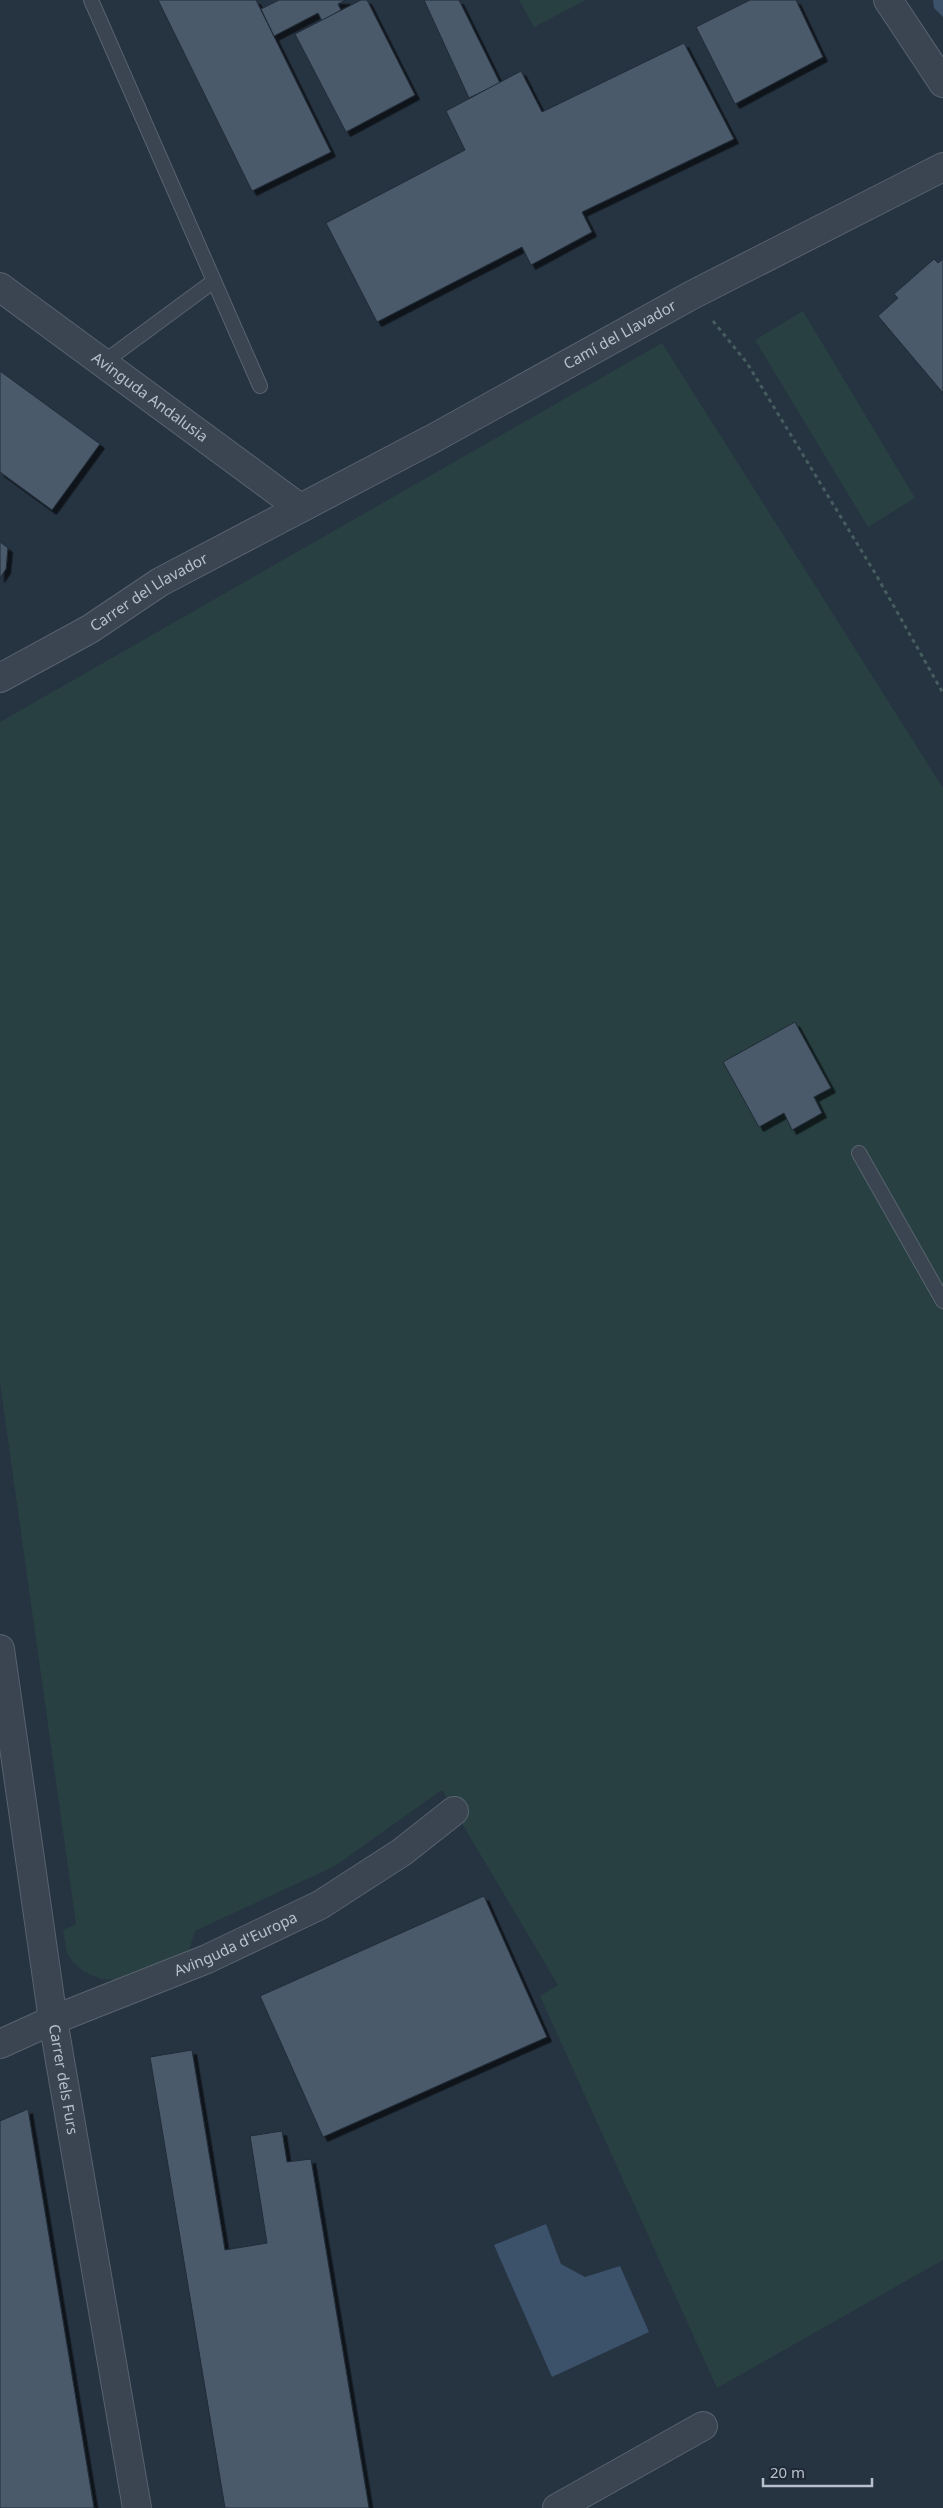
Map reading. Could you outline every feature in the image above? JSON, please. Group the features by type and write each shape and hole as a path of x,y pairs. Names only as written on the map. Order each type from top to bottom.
{"street":[{"path":"888,0 943,83"},
{"name":"Camí del Llavador","path":"300,508 434,438 692,295 943,167"},
{"name":"Avinguda Andalusia","path":"0,287 300,508"},
{"name":"Carrer del Llavador","path":"0,678 90,629 160,582 300,508"},
{"name":"Carrer dels Furs","path":"0,1650 53,2020 137,2508"},
{"name":"Avinguda d'Europa","path":"0,2044 53,2020 208,1959 320,1905 386,1863 454,1811"},
{"path":"557,2508 703,2426"}],"lane":[{"path":"91,0 260,386"},
{"path":"104,362 214,281"},
{"path":"859,1153 943,1301"}],"path":[{"path":"692,295 747,363 875,572 943,693"}],"green space":[{"path":"519,0 586,0 534,27"},
{"path":"803,311 915,498 868,527 755,340"},
{"path":"662,343 943,788 943,2260 717,2388 540,1996 558,1985 442,1790 335,1866 195,1931 189,1950 119,1980 101,1979 83,1971 73,1962 67,1953 63,1930 76,1924 0,1383 0,722"}],"water":[{"path":"933,0 943,0 943,17 934,8"},
{"path":"546,2224 561,2264 585,2277 620,2266 649,2332 552,2377 494,2245"}],"building":[{"path":"158,0 256,0 331,152 252,191"},
{"path":"279,0 346,0 338,4 341,10 322,21 318,13 274,36 261,9"},
{"path":"361,0 367,0 415,95 346,132 295,34"},
{"path":"424,0 459,0 500,83 469,98"},
{"path":"750,0 796,0 823,57 735,104 696,27"},
{"path":"684,43 734,139 582,212 592,232 531,265 522,247 377,322 326,223 465,150 446,111 521,71 542,112"},
{"path":"934,259 938,263 943,259 943,393 878,316 898,298 894,294"},
{"path":"0,371 100,444 52,510 0,472"},
{"path":"0,542 8,548 6,569 0,578"},
{"path":"795,1022 831,1088 814,1097 822,1113 792,1130 784,1113 759,1127 723,1062"},
{"path":"484,1896 547,2037 323,2137 260,1996"},
{"path":"192,2050 225,2250 267,2243 250,2136 282,2131 287,2162 311,2159 369,2508 225,2508 150,2057"},
{"path":"28,2109 94,2508 0,2508 0,2121"}]}
